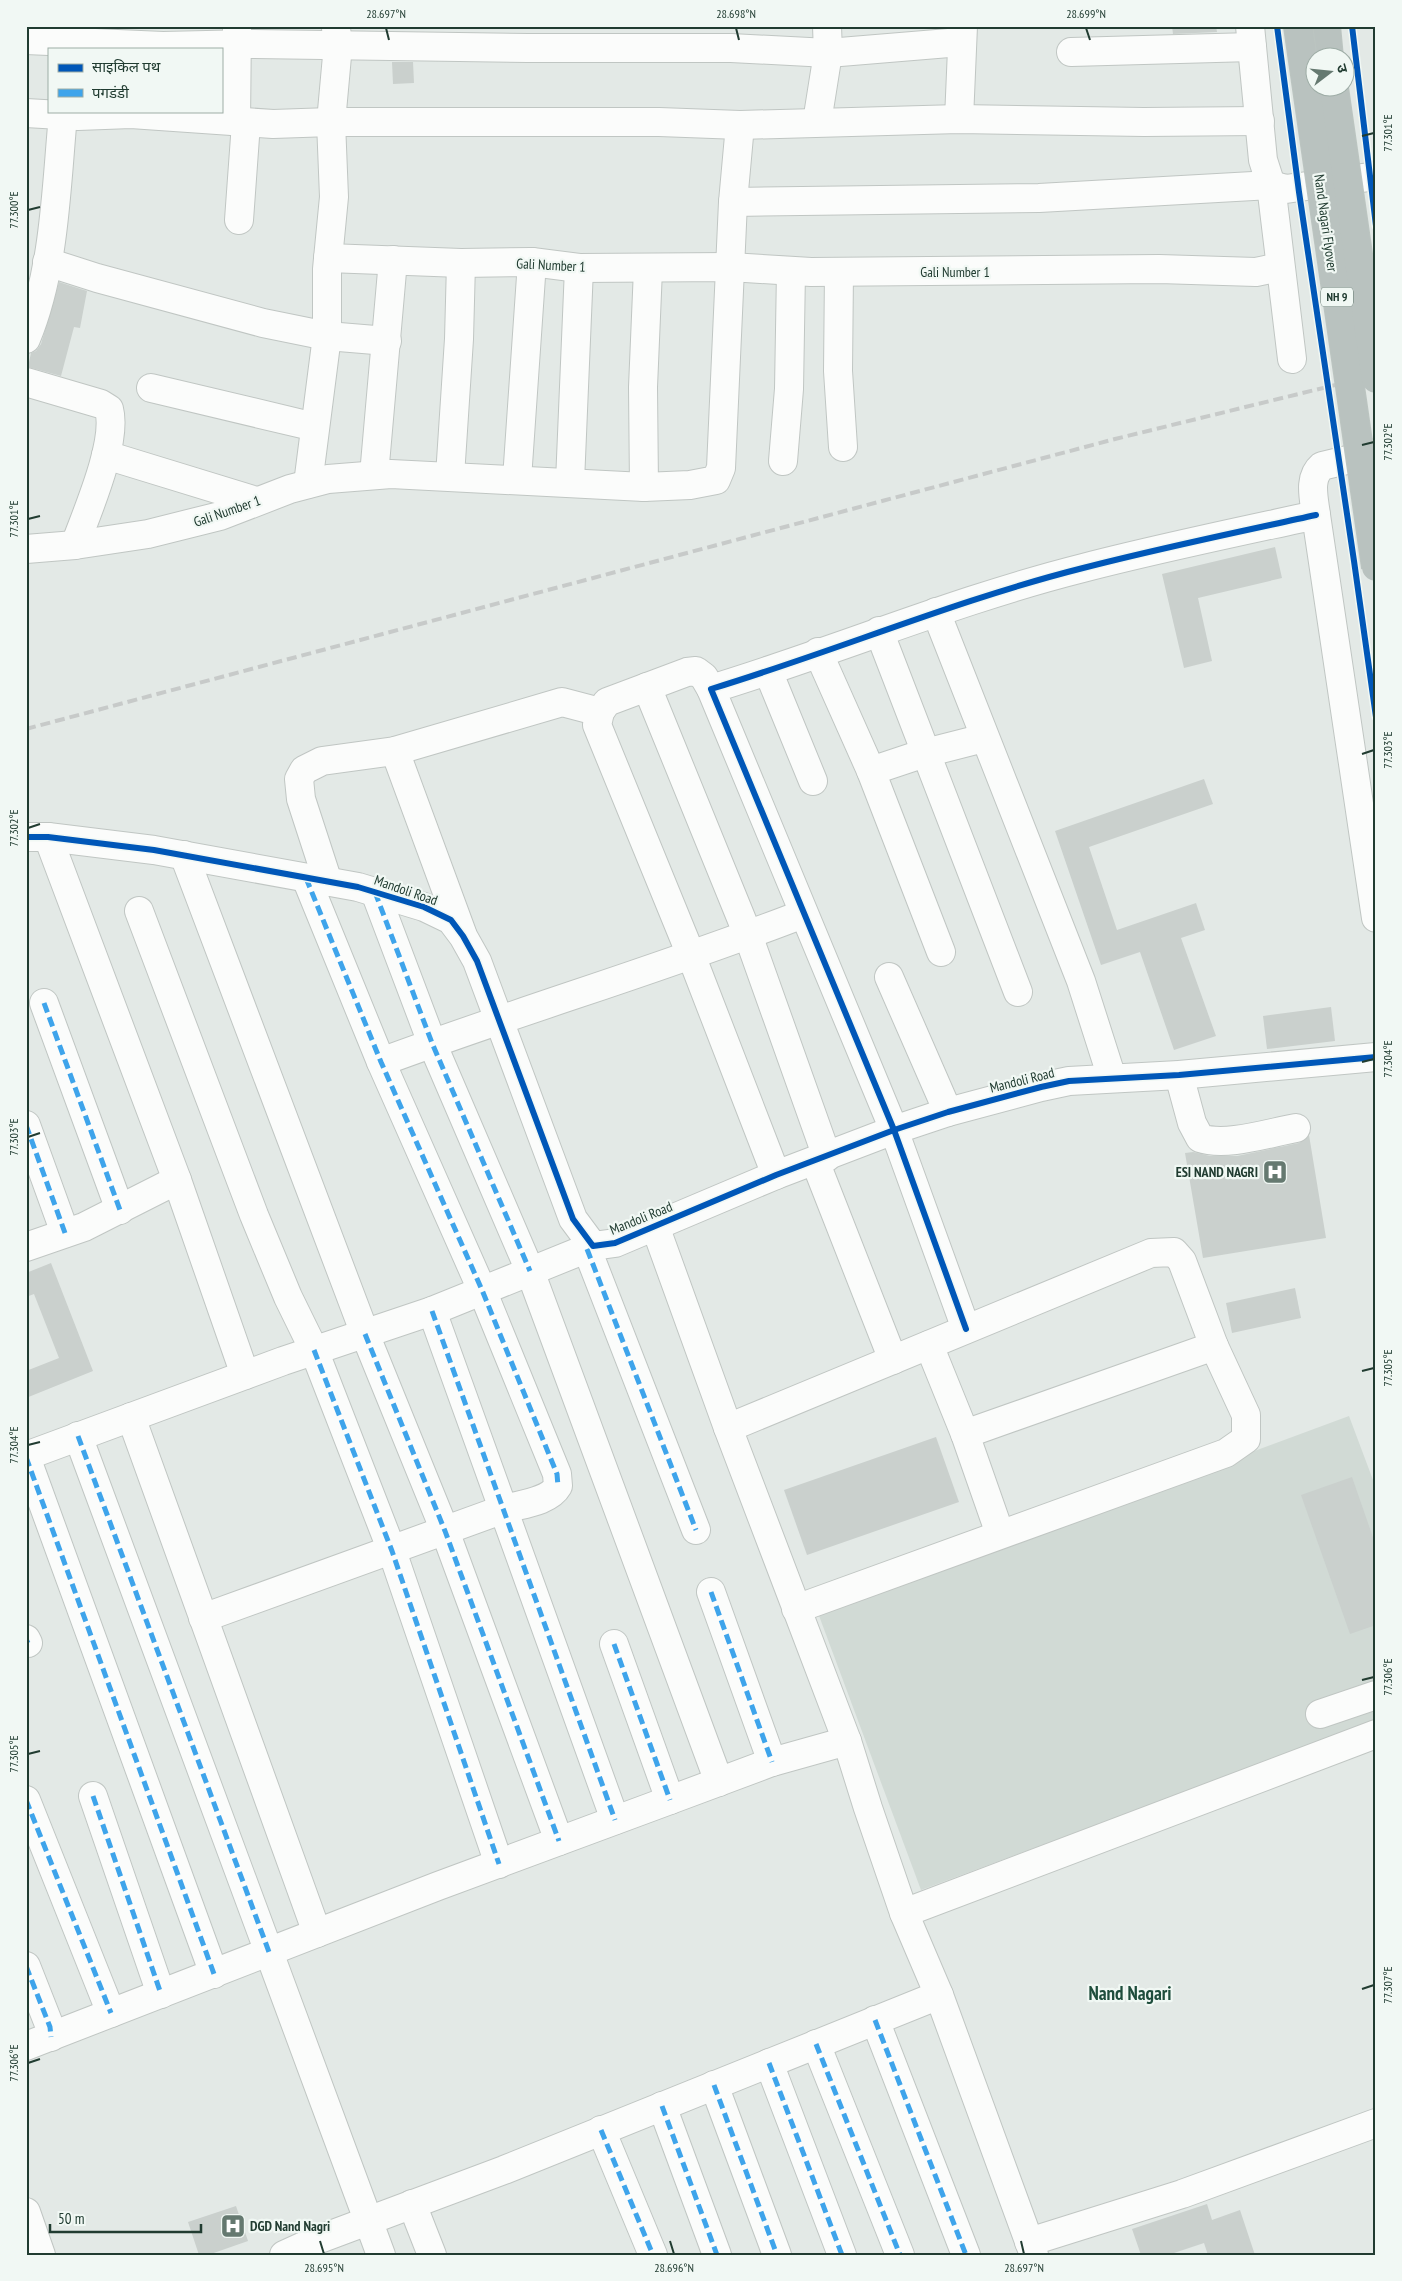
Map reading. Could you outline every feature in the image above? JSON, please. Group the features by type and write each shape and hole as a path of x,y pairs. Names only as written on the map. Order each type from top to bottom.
{"highway":[{"name":"Nand Nagari Flyover","path":"1298,26 1376,567"},
{"path":"1326,26 1328,48"},
{"name":"Nand Nagari Flyover","path":"1335,98 1376,379"}],"street":[{"path":"26,40 163,46 238,35 337,36 528,48 731,48 827,40 962,34 959,119"},
{"path":"238,35 241,123 239,220"},
{"path":"308,484 327,336 328,258 334,196 332,122 337,36"},
{"path":"1071,52 1251,37 1263,160 1271,185 1292,359"},
{"path":"817,122 827,40"},
{"path":"26,114 131,114 273,124 332,122 659,122 740,124 959,119 1144,122 1260,121"},
{"path":"26,339 33,323 48,262 63,115"},
{"path":"730,267 733,202 740,124"},
{"path":"733,202 1039,198 1271,185 1286,189 1376,176"},
{"name":"Gali Number 1","path":"328,258 461,263 532,262 580,268 730,267 839,272 1159,269 1256,272 1280,267"},
{"path":"374,475 393,260"},
{"path":"48,262 97,278 263,323 327,336 387,341"},
{"path":"517,479 532,262"},
{"path":"450,476 459,339 461,263"},
{"name":"Gali Number 1","path":"26,549 75,545 148,534 220,516 256,501 328,479 391,474 517,479 644,488 690,485 716,480 721,468 730,267"},
{"path":"570,482 580,268"},
{"path":"644,488 643,387 648,269"},
{"path":"783,461 789,389 791,271"},
{"path":"839,272 838,371 843,447"},
{"path":"26,382 101,404 109,409 111,416 106,455 75,545"},
{"path":"151,388 315,427"},
{"path":"1376,453 1322,466 1316,471 1312,480 1376,918"},
{"path":"106,455 256,501"},
{"path":"711,688 768,671 936,612 1082,568 1316,515"},
{"path":"936,612 984,738 1081,980 1112,1078"},
{"path":"879,631 1018,992"},
{"path":"818,652 870,771 941,952"},
{"path":"776,1175 691,955 597,725 600,712 607,702 696,671 704,677 711,688 894,1130 966,1329"},
{"path":"768,671 813,782"},
{"path":"647,687 748,935 821,1159 893,1360"},
{"path":"203,1618 504,1509 546,1497 555,1492 558,1486 557,1474 482,1290 381,1062 317,880 301,799 299,779 304,770 322,761 395,751 562,702 600,712"},
{"path":"870,771 925,753 984,738"},
{"path":"395,751 463,936"},
{"path":"37,837 177,1180 245,1375"},
{"name":"Mandoli Road","path":"37,837 184,855 317,880 375,892 424,907 451,920 463,936 476,961 573,1219 590,1247 615,1243 776,1175 894,1130 948,1112 1069,1081 1180,1075 1376,1057"},
{"path":"184,855 365,1334 445,1530 560,1841"},
{"path":"375,892 432,1043 530,1270 719,1782"},
{"path":"139,911 254,1215 288,1297 314,1350 392,1551 499,1864"},
{"path":"381,1062 498,1019 691,955 803,914"},
{"path":"889,977 948,1112"},
{"path":"44,1004 120,1210"},
{"path":"1180,1075 1192,1123 1200,1138 1211,1142 1225,1141 1296,1128"},
{"path":"26,1125 65,1233"},
{"path":"26,1247 84,1227 177,1180"},
{"path":"655,1226 728,1428 847,1741 904,1913 939,1995 1031,2248 1376,2123"},
{"path":"214,1974 26,1456 314,1350 432,1310 590,1247 696,1530"},
{"path":"728,1428 1151,1253 1174,1252 1182,1261 1190,1278 1214,1346 1246,1415 1246,1439 1226,1453 796,1610"},
{"path":"432,1310 616,1820"},
{"path":"929,1345 965,1434 1000,1534"},
{"path":"965,1434 1214,1346"},
{"path":"131,1417 317,1934"},
{"path":"78,1436 381,2255"},
{"path":"712,1592 772,1762"},
{"path":"614,1644 670,1800"},
{"path":"1320,1714 1376,1695"},
{"path":"904,1913 1376,1734"},
{"path":"26,2046 499,1864 772,1762 847,1741"},
{"path":"93,1796 161,1994"},
{"path":"26,1800 111,2013"},
{"path":"26,1966 50,2027 51,2036"},
{"path":"284,2255 320,2247 368,2221 939,1995"},
{"path":"875,2020 966,2255"},
{"path":"816,2044 900,2255"},
{"path":"769,2063 842,2255"},
{"path":"714,2085 778,2255"},
{"path":"662,2106 717,2255"},
{"path":"601,2130 653,2255"},
{"path":"412,2204 432,2255"},
{"path":"26,2212 41,2255"}],"shaded area":[{"path":"1349,1416 1376,1488 1376,1721 921,1890 818,1613"}],"building":[{"path":"1172,26 1216,26 1217,32 1173,34"},
{"path":"392,62 413,62 414,83 393,84"},
{"path":"59,282 87,291 80,328 74,327 61,376 28,367 31,353 36,351 41,344"},
{"path":"1275,547 1282,578 1198,598 1212,661 1184,668 1162,574"},
{"path":"1204,779 1213,804 1089,847 1117,930 1196,903 1205,930 1181,938 1216,1036 1174,1050 1140,952 1101,965 1055,831"},
{"path":"1331,1007 1335,1041 1267,1049 1263,1016"},
{"path":"1309,1135 1326,1238 1203,1258 1185,1153 1193,1152 1210,1156 1237,1156 1299,1143"},
{"path":"51,1263 93,1371 26,1398 26,1371 59,1358 34,1294 26,1297 26,1273"},
{"path":"1295,1288 1301,1318 1232,1333 1226,1303"},
{"path":"936,1437 959,1502 807,1555 784,1490"},
{"path":"1352,1477 1376,1546 1376,1625 1350,1634 1301,1495"},
{"path":"1207,2204 1212,2220 1240,2210 1255,2255 1208,2255 1204,2243 1168,2255 1141,2255 1132,2229"},
{"path":"236,2206 248,2241 208,2255 199,2255 188,2222"}],"railway":[{"path":"26,729 1115,439 1376,375"}],"marked path":[{"path":"306,878 381,1062 482,1290 557,1474 558,1486"},
{"path":"375,892 432,1043 530,1271"},
{"path":"44,1003 120,1210"},
{"path":"26,1125 65,1233"},
{"path":"587,1249 696,1530"},
{"path":"432,1311 615,1820"},
{"path":"365,1334 445,1531 559,1841"},
{"path":"314,1350 392,1551 499,1864"},
{"path":"78,1436 269,1952"},
{"path":"26,1457 214,1974"},
{"path":"711,1592 772,1762"},
{"path":"26,1639 28,1643"},
{"path":"614,1644 670,1800"},
{"path":"93,1796 161,1994"},
{"path":"26,1800 111,2013"},
{"path":"26,1966 50,2027 51,2037"},
{"path":"875,2020 966,2255"},
{"path":"816,2044 900,2255"},
{"path":"769,2063 842,2255"},
{"path":"714,2085 777,2255"},
{"path":"662,2106 717,2255"},
{"path":"601,2130 653,2255"}],"cycle path":[{"path":"1277,26 1299,192 1376,717"},
{"path":"1352,26 1376,226"},
{"path":"966,1329 894,1130 711,689 804,659 942,610 1036,581 1199,540 1316,515"},
{"path":"26,837 48,837 154,850 358,887 424,907 451,920 463,936 477,961 573,1219 593,1246 615,1243 776,1175 894,1130 948,1112 1041,1087 1069,1081 1179,1075 1376,1057"}],"place":[{"name":"ESI NAND NAGRI","path":"1275,1172"},
{"name":"DGD Nand Nagri","path":"233,2226"}],"district":[{"name":"Nand Nagari","path":"1130,1993"}]}
